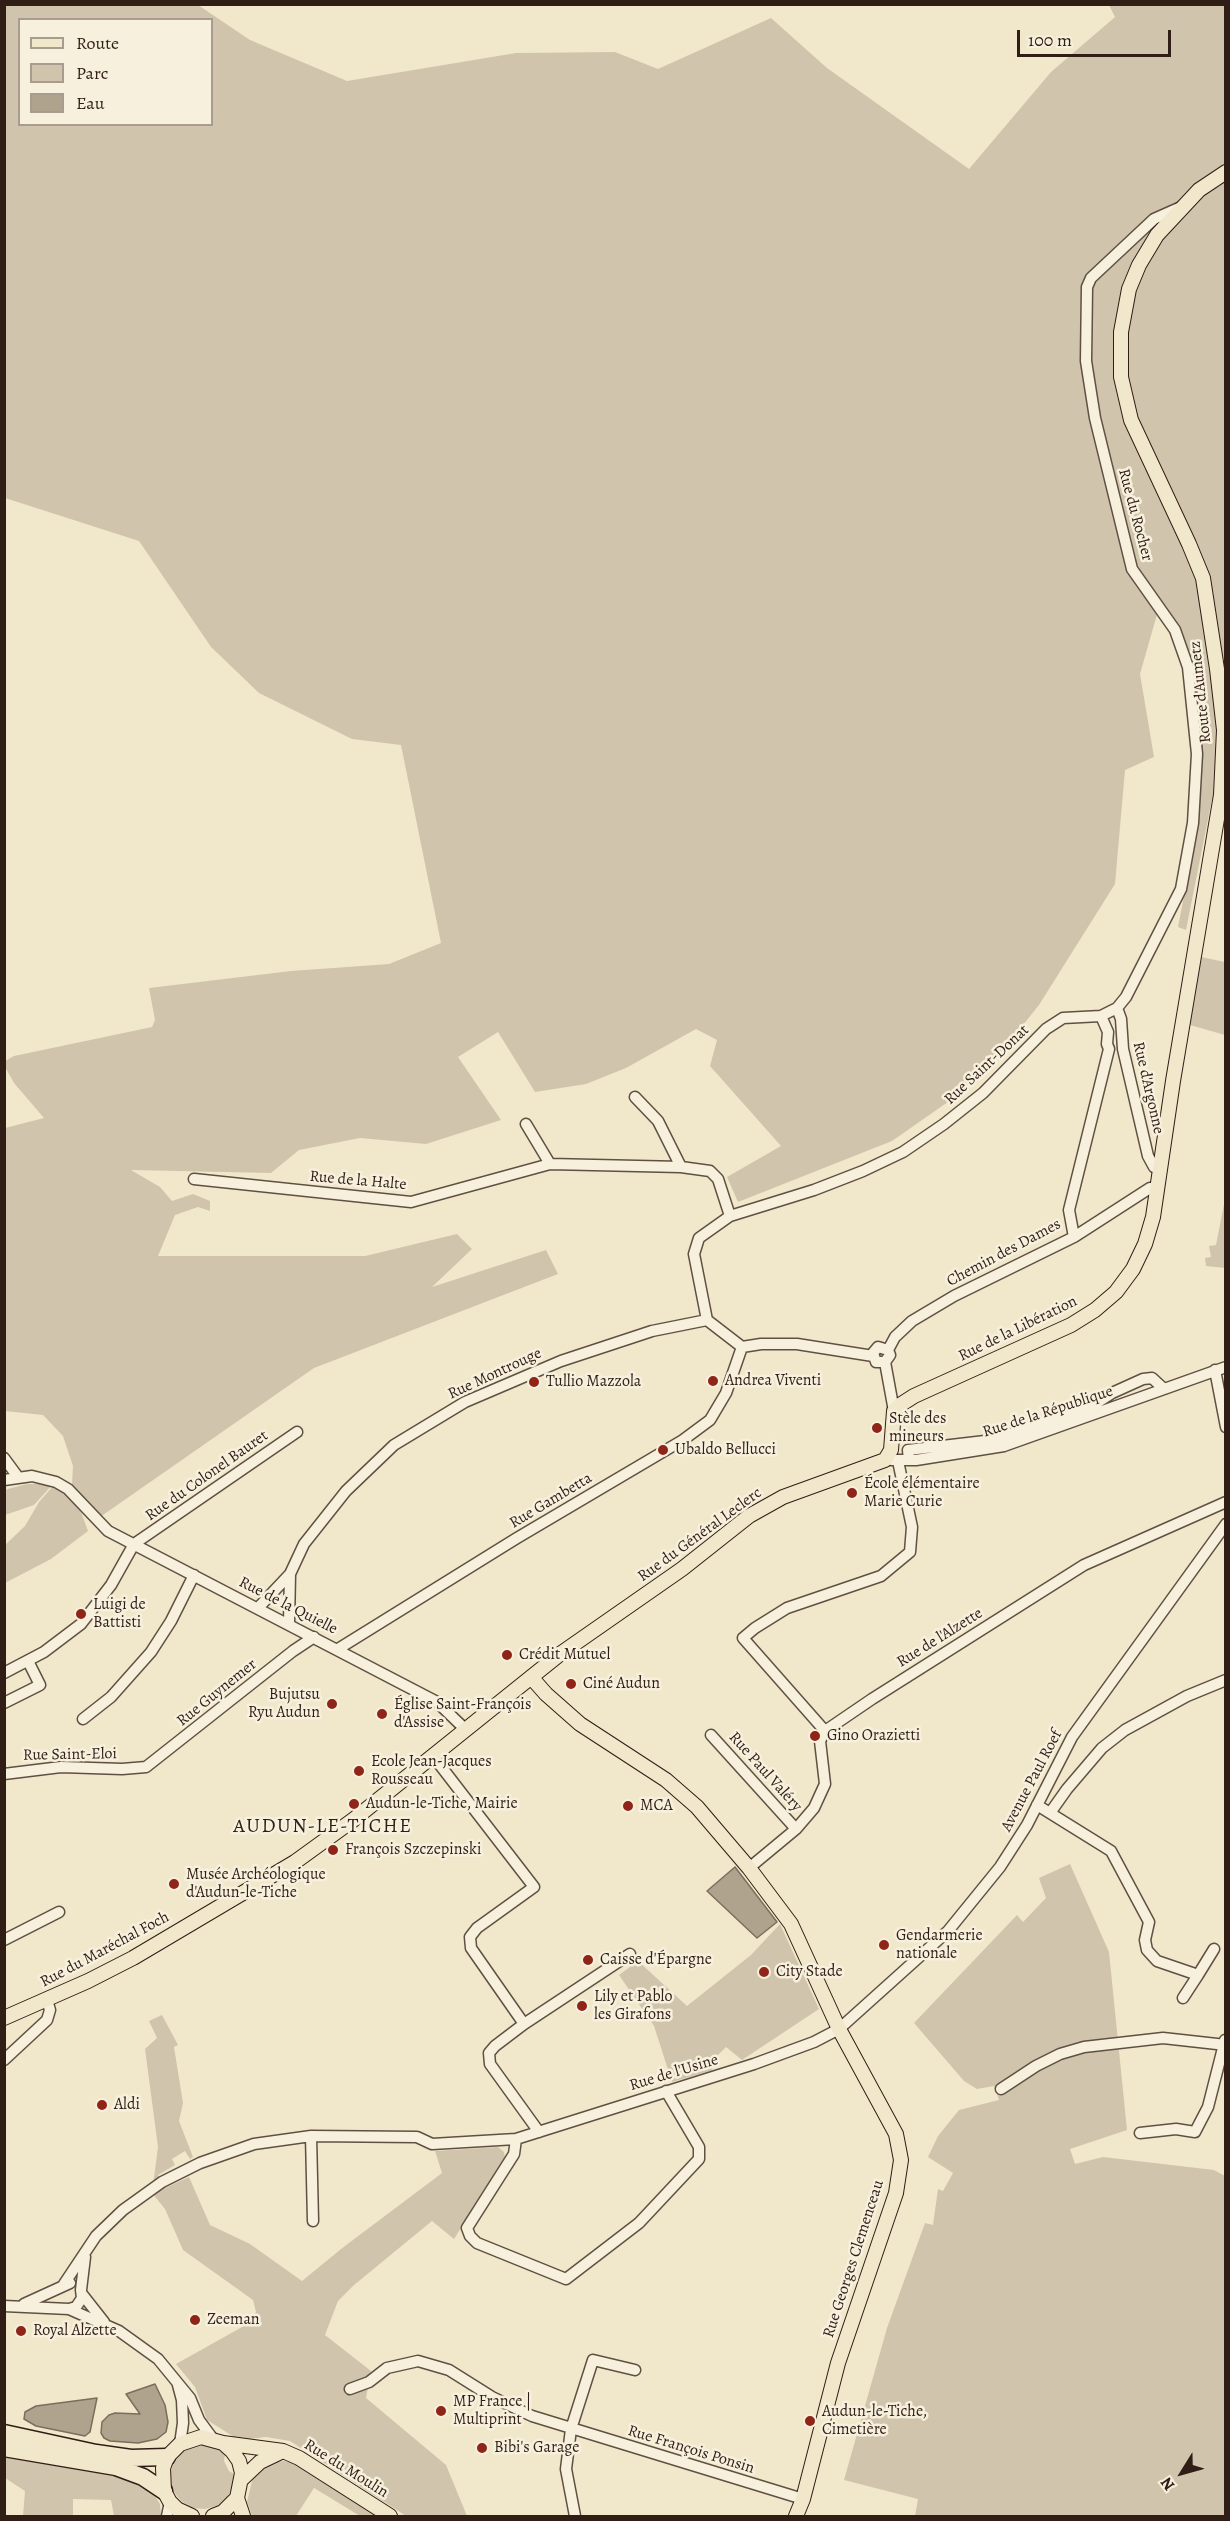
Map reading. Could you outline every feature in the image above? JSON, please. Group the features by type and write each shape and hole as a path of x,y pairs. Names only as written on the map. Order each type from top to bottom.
{"highway":[{"path":"4,2433 96,2453 132,2458 167,2457"},
{"path":"4,2448 116,2467 143,2477 167,2496"}],"main road":[{"name":"Route d'Aumetz","path":"1173,1081 1221,795 1224,730 1203,578 1190,544 1131,420 1120,378 1121,332 1129,289 1139,265 1157,235 1198,190 1226,172"},
{"name":"Rue de la Libération","path":"894,1411 914,1396 1071,1325 1095,1310 1116,1292 1133,1269 1145,1244 1157,1189 1173,1081"},
{"path":"894,1411 891,1450 900,1457"},
{"name":"Rue du Général Leclerc","path":"508,1696 682,1569 749,1516 783,1497 900,1457"},
{"name":"Rue Georges Clemenceau","path":"531,1677 546,1694 580,1724 666,1780 697,1807 749,1868 791,1924 839,2029 896,2134 901,2160 896,2193 838,2363 803,2499 796,2517"},
{"name":"Rue du Maréchal Foch","path":"4,2018 47,2000 133,1958 295,1862 353,1820 508,1696"},
{"name":"Rue du Moulin","path":"180,2444 201,2437 283,2451 299,2458 390,2517"},
{"path":"213,2517 223,2512 237,2498 242,2479 239,2461 232,2451 218,2441"},
{"path":"180,2444 167,2457 162,2480 167,2496 177,2509 192,2517"},
{"name":"Rue du Moulin","path":"242,2479 260,2462 283,2451"},
{"path":"237,2498 243,2517"}],"street":[{"name":"Rue du Rocher","path":"1117,1008 1126,997 1180,889 1193,823 1197,754 1188,667 1175,630 1132,569 1095,418 1086,361 1087,287 1091,278 1129,240 1154,219 1181,207"},
{"path":"1101,1016 1117,1008"},
{"name":"Rue d'Argonne","path":"1117,1008 1122,1046 1148,1156 1154,1167 1160,1169"},
{"name":"Chemin des Dames","path":"894,1411 885,1362 890,1355 888,1350 895,1336 912,1321 954,1296 1074,1237 1069,1210 1109,1049 1108,1032 1101,1016"},
{"name":"Rue Saint-Donat","path":"730,1216 814,1190 903,1152 944,1124 983,1093 1046,1029 1063,1018 1101,1016"},
{"path":"1109,1049 1116,1050 1122,1046"},
{"path":"634,1097 658,1121 681,1167"},
{"path":"526,1124 550,1164"},
{"name":"Rue de la Halte","path":"194,1179 411,1202 550,1164 681,1167 710,1171 718,1179 730,1216"},
{"path":"1074,1237 1150,1188 1157,1189"},
{"path":"730,1216 699,1238 694,1254 707,1320 742,1347 761,1344 797,1344 873,1356"},
{"name":"Rue Montrouge","path":"258,1608 290,1574 304,1544 346,1491 394,1445 465,1402 561,1360 652,1330 707,1320"},
{"name":"Rue Gambetta","path":"338,1649 517,1538 683,1440 710,1420 726,1393 742,1347"},
{"path":"873,1356 878,1347 888,1350"},
{"path":"873,1356 876,1362 885,1362"},
{"path":"1220,1369 1226,1427"},
{"name":"Rue de la République","path":"900,1457 1004,1446 1220,1369"},
{"path":"749,1868 795,1829 814,1808 825,1784 820,1742 825,1731 743,1638 787,1608 881,1576 910,1552 912,1527 900,1457 985,1441 1013,1433 1095,1404 1143,1379 1152,1378 1164,1389"},
{"name":"Rue du Colonel Bauret","path":"134,1544 297,1432"},
{"path":"4,1458 18,1477"},
{"name":"Rue de la Quielle","path":"4,1480 18,1477 43,1477 56,1482 68,1489 108,1531 437,1701 466,1730"},
{"name":"Rue de l'Alzette","path":"825,1731 1084,1565 1226,1502"},
{"name":"Avenue Paul Roef","path":"839,2029 948,1931 1009,1853 1072,1737 1226,1524"},
{"path":"4,1673 44,1652 81,1623 111,1585 134,1544"},
{"name":"Rue Montrouge","path":"289,1624 290,1574"},
{"path":"83,1719 111,1697 136,1671 171,1621 194,1575"},
{"name":"Rue Guynemer","path":"136,1769 146,1767 171,1749 293,1651 314,1637"},
{"path":"4,1702 40,1685 28,1661"},
{"path":"1050,1813 1102,1748 1125,1730 1187,1696 1226,1680"},
{"name":"Rue Paul Valéry","path":"711,1735 795,1829"},
{"path":"433,1756 534,1887 477,1928 470,1937 471,1948 524,2025"},
{"name":"Rue Saint-Eloi","path":"4,1774 61,1767 136,1769"},
{"path":"1049,1779 1067,1789"},
{"path":"1037,1805 1111,1851 1149,1922 1144,1940 1147,1950 1157,1961 1198,1975"},
{"path":"4,1940 59,1912"},
{"path":"1183,1998 1214,1949"},
{"path":"539,2132 490,2064 489,2053 524,2025 630,1954"},
{"path":"4,2060 46,2020 50,2010 47,2000"},
{"name":"Rue de l'Usine","path":"63,2285 74,2273 96,2236 123,2210 162,2182 200,2163 254,2144 310,2136 417,2137 432,2144 516,2139 754,2064 814,2042 839,2029"},
{"path":"1000,2089 1036,2066 1060,2054 1084,2047 1163,2038 1225,2043 1208,2107 1195,2132 1176,2130 1140,2133"},
{"path":"516,2139 514,2154 467,2228 470,2236 477,2243 566,2279 639,2223 699,2159 699,2147 666,2091"},
{"path":"310,2136 313,2221"},
{"path":"4,2306 21,2305 67,2309 79,2305 86,2251"},
{"path":"63,2285 56,2297 59,2305 119,2331 158,2359 177,2379 190,2398 199,2420 218,2441"},
{"path":"21,2305 63,2285 76,2285 107,2326"},
{"path":"575,2517 566,2469 571,2429 593,2360 635,2370"},
{"name":"Rue François Ponsin","path":"350,2389 369,2382 387,2368 418,2361 449,2370 492,2397 532,2416 803,2499"},
{"path":"177,2379 182,2400 183,2423 180,2444"},
{"path":"167,2496 167,2517"}],"green space":[{"path":"5,5 198,5 250,40 347,81 516,53 615,52 658,69 771,18 827,68 969,169 1051,72 1115,17 1109,5 1225,5 1226,802 1212,799 1186,930 1178,927 1198,823 1192,665 1160,604 1140,674 1154,757 1125,770 1115,884 1039,1005 978,1081 892,1141 738,1202 727,1177 781,1146 710,1066 717,1040 696,1029 626,1068 586,1084 535,1092 498,1032 458,1057 501,1120 426,1144 360,1138 299,1150 271,1173 131,1170 160,1187 172,1201 193,1194 210,1201 210,1211 198,1207 175,1215 158,1256 365,1256 457,1234 472,1249 432,1287 546,1250 558,1274 314,1368 100,1517 72,1484 73,1466 63,1436 43,1415 5,1411 5,1128 44,1118 14,1083 5,1067 5,1061 14,1056 152,1027 155,1020 149,988 291,971 389,964 441,943 401,745 352,739 259,693 211,647 139,541 5,498"},
{"path":"1201,957 1225,962 1225,1035 1190,1025"},
{"path":"1225,1199 1225,1268 1206,1266 1205,1258 1211,1257 1209,1246 1216,1245"},
{"path":"27,1484 53,1484 34,1505 5,1515 4,1490"},
{"path":"54,1485 63,1491 81,1512 88,1531 51,1559 5,1583 5,1545 25,1526 39,1502"},
{"path":"1070,1864 1109,1952 1127,2130 1070,2149 1075,2164 1103,2157 1214,2170 1225,2176 1225,2516 915,2516 918,2499 844,2480 887,2328 925,2223 933,2225 938,2189 943,2191 953,2173 928,2157 938,2136 959,2110 999,2100 994,2086 977,2089 964,2081 914,2023 1017,1915 1023,1922 1046,1898 1039,1878"},
{"path":"780,1924 819,2009 742,2060 726,2047 708,2065 713,2070 672,2082 654,2026 619,1975 638,1961 687,2006 751,1955"},
{"path":"162,2015 178,2045 174,2047 183,2103 179,2121 193,2157 190,2159 185,2151 172,2159 175,2165 158,2175 165,2188 189,2177 210,2225 250,2244 302,2281 442,2173 435,2151 498,2147 504,2152 505,2158 454,2239 432,2221 354,2285 338,2301 325,2335 371,2371 366,2398 446,2465 467,2516 406,2516 290,2441 266,2437 239,2440 207,2420 195,2387 176,2364 251,2322 256,2312 253,2300 183,2250 165,2209 152,2193 158,2147 145,2049 157,2038 149,2021"},
{"path":"202,2445 215,2447 225,2454 224,2461 229,2471 234,2474 233,2486 227,2498 217,2506 205,2509 192,2508 181,2501 173,2491 170,2478 172,2466 179,2455 190,2447"},
{"path":"4,2456 115,2474 152,2492 160,2504 161,2516 114,2516 111,2500 73,2499 73,2516 23,2516 25,2491 5,2478"},
{"path":"284,2461 296,2464 375,2516 360,2516 314,2488 296,2516 252,2516 247,2502 253,2477 258,2470 272,2462"}],"water":[{"path":"735,1867 777,1922 757,1938 707,1891"},
{"path":"155,2384 165,2405 168,2422 166,2432 157,2439 138,2443 110,2441 104,2438 101,2433 102,2422 109,2415 115,2413 140,2414 126,2394"},
{"path":"97,2398 90,2432 85,2436 36,2426 24,2419 25,2412 36,2406"}],"place":[{"name":"Andrea Viventi","path":"713,1381"},
{"name":"Tullio Mazzola","path":"534,1382"},
{"name":"Stèle des mineurs","path":"877,1428"},
{"name":"Ubaldo Bellucci","path":"663,1450"},
{"name":"École élémentaire Marie Curie","path":"852,1493"},
{"name":"Luigi de Battisti","path":"81,1614"},
{"name":"Crédit Mutuel","path":"507,1655"},
{"name":"Ciné Audun","path":"571,1684"},
{"name":"Bujutsu Ryu Audun","path":"332,1704"},
{"name":"Église Saint-François d'Assise","path":"382,1714"},
{"name":"Gino Orazietti","path":"815,1736"},
{"name":"Ecole Jean-Jacques Rousseau","path":"359,1771"},
{"name":"Audun-le-Tiche, Mairie","path":"354,1804"},
{"name":"MCA","path":"628,1806"},
{"name":"François Szczepinski","path":"333,1850"},
{"name":"Musée Archéologique d'Audun-le-Tiche","path":"174,1884"},
{"name":"Gendarmerie nationale","path":"884,1945"},
{"name":"Caisse d'Épargne","path":"588,1960"},
{"name":"City Stade","path":"764,1972"},
{"name":"Lily et Pablo les Girafons","path":"582,2006"},
{"name":"Aldi","path":"102,2105"},
{"name":"Zeeman","path":"195,2320"},
{"name":"Royal Alzette","path":"21,2331"},
{"name":"MP France | Multiprint","path":"441,2411"},
{"name":"Audun-le-Tiche, Cimetière","path":"810,2421"},
{"name":"Bibi's Garage","path":"482,2448"}],"district":[{"name":"AUDUN-LE-TICHE","path":"323,1827"}]}
